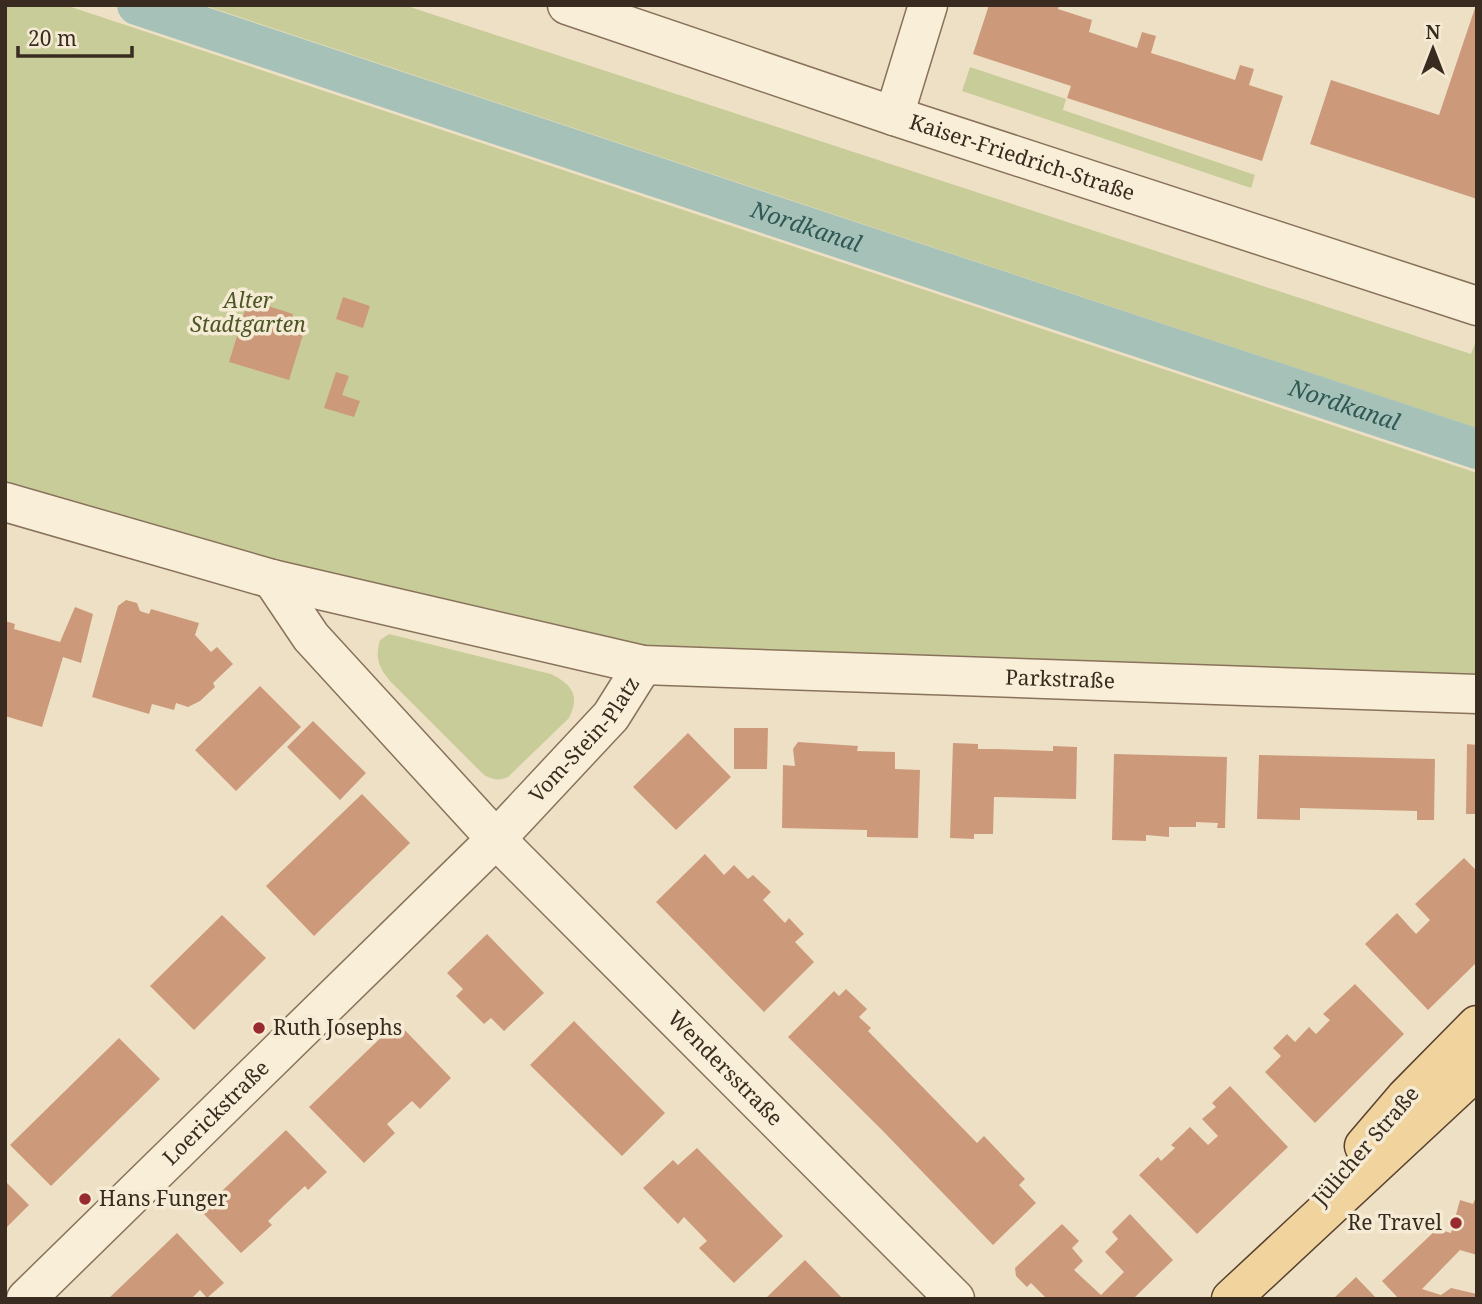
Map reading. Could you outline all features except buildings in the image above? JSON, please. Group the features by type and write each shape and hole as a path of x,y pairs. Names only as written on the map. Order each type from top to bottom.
{"main road":[{"name":"Jülicher Straße","path":"1259,1271 1405,1098 1477,1025"},
{"name":"Jülicher Straße","path":"1231,1299 1470,1082"}],"street":[{"name":"Kaiser-Friedrich-Straße","path":"567,5 894,116 1477,306"},
{"path":"894,116 928,5"},
{"name":"Vom-Stein-Platz","path":"5,502 272,579 643,665 611,716 496,839"},
{"path":"272,579 311,637 496,839"},
{"name":"Parkstraße","path":"643,665 1477,694"},
{"name":"Loerickstraße","path":"26,1299 496,839"},
{"name":"Wendersstraße","path":"496,839 955,1299"}],"green space":[{"name":"Alter Stadtgarten","path":"5,5 65,5 1477,473 1477,681 677,657 233,552 5,487"},
{"path":"203,5 404,5 1471,354 1477,338 1477,428"},
{"path":"970,67 1066,99 1063,110 1255,175 1251,188 962,91"},
{"path":"389,634 551,674 565,682 572,692 574,703 569,718 508,777 488,777 386,676 380,666 378,652 380,640"}],"waterway":[{"name":"Nordkanal","path":"137,5 1477,449"}],"place":[{"name":"Ruth Josephs","path":"259,1028"},
{"name":"Hans Funger","path":"85,1199"},
{"name":"Re Travel","path":"1456,1223"}]}
